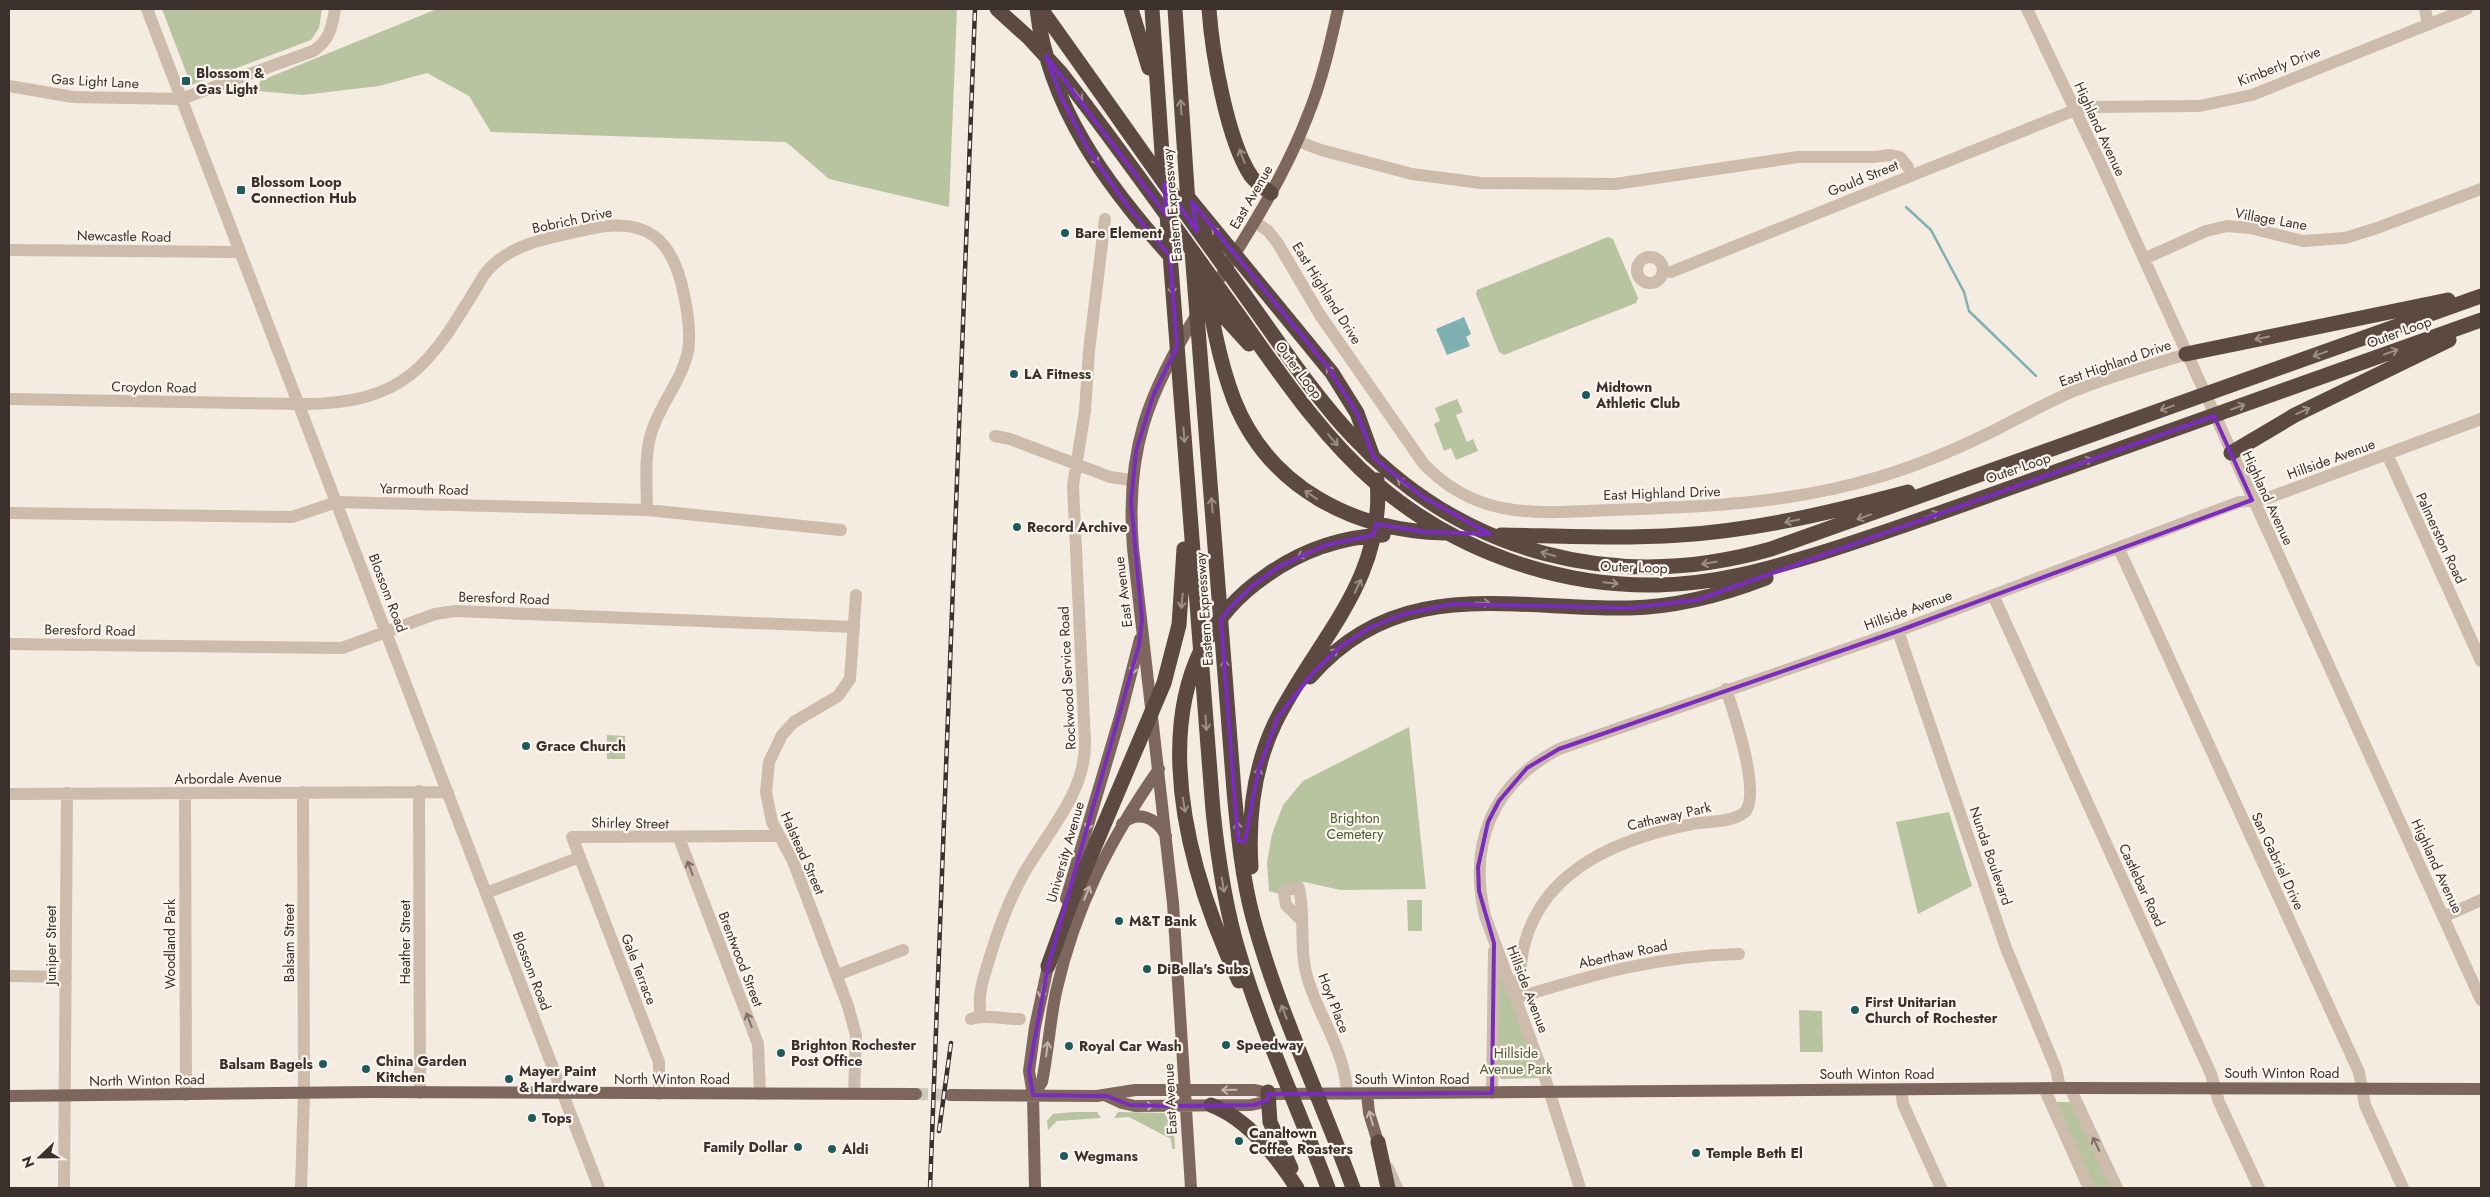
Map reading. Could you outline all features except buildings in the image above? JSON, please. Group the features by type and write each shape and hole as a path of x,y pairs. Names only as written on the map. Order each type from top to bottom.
{"highway":[{"name":"Outer Loop","path":"997,9 1029,38 1061,73 1314,417 1361,470 1416,514 1442,530 1485,551 1560,576 1623,585 1701,582 1763,570 1869,537 2481,320"},
{"name":"Outer Loop","path":"1039,9 1065,42 1177,202 1331,411 1362,447 1397,478 1436,506 1492,535 1522,547 1568,560 1615,566 1662,568 1725,561 1809,538 2008,464 2481,294"},
{"path":"1039,9 1049,67 1070,116 1100,168 1143,225 1314,417"},
{"path":"1131,9 1150,70 1159,116"},
{"name":"Eastern Expressway","path":"1152,9 1218,858 1239,952 1276,1057 1328,1188"},
{"name":"Eastern Expressway","path":"1175,9 1184,155 1239,839 1249,901 1266,962 1353,1188"},
{"path":"1209,9 1220,84 1235,138 1252,177 1272,193"},
{"path":"1065,42 1206,219 1322,360 1357,413 1370,444 1377,478 1378,506 1375,530 1366,566 1356,591 1306,668 1278,717 1267,742 1258,772 1251,820 1252,883 1266,962"},
{"path":"1184,155 1221,359 1241,416 1263,451 1282,473 1324,504 1354,517 1391,527 1441,533"},
{"path":"2186,354 2481,294"},
{"path":"2231,453 2294,415 2481,324"},
{"path":"1276,1057 1234,969 1206,894 1185,811 1179,757 1182,712 1195,664 1219,622 1252,586 1274,570 1306,553 1351,539 1382,535 1441,533 1602,537 1682,535 1784,522 1848,508 2008,464"},
{"path":"1048,966 1072,900 1159,697 1178,633 1182,601 1186,465"},
{"path":"1278,717 1313,673 1336,651 1366,630 1404,614 1429,607 1465,603 1609,608 1675,604 1747,585 1869,537"},
{"path":"1269,1095 1270,1122 1299,1188"},
{"path":"1210,1105 1228,1113 1255,1135 1299,1188"},
{"path":"1378,1142 1388,1188"}],"main road":[{"name":"East Avenue","path":"1191,1188 1173,903 1133,541 1132,480 1138,442 1153,396 1175,351 1272,193 1298,141 1319,84 1338,9"},
{"name":"University Avenue","path":"1035,1188 1033,1095 1029,1071 1048,966 1136,658 1142,619"},
{"name":"University Avenue","path":"1033,1095 1043,1077 1053,1007 1068,945 1091,885 1122,824 1159,769"},
{"path":"1122,824 1134,816 1145,816 1158,825 1166,836"},
{"name":"South Winton Road","path":"1033,1095 1107,1096 1135,1090 1185,1090 1269,1095 2044,1088 2481,1089"},
{"name":"North Winton Road","path":"9,1096 420,1093 916,1094"},
{"path":"950,1094 1033,1095"},
{"path":"1367,1094 1369,1113 1378,1142"},
{"name":"South Winton Road","path":"1107,1096 1130,1105 1186,1106 1254,1105 1269,1095"}],"street":[{"name":"Blossom Road","path":"147,9 599,1188"},
{"path":"181,100 313,51 323,44 330,34 335,9"},
{"name":"Highland Avenue","path":"2027,9 2144,259 2194,373 2481,1000"},
{"path":"2426,9 2428,24"},
{"name":"Kimberly Drive","path":"2075,110 2087,107 2180,107 2231,100 2272,87 2467,9"},
{"name":"Gas Light Lane","path":"9,86 74,97 181,100"},
{"name":"Gould Street","path":"1663,270 1671,272 2075,110"},
{"path":"1298,141 1321,150 1412,174 1481,184 1630,183 1798,157 1874,158 1891,155 1900,158 1908,167"},
{"name":"Village Lane","path":"2144,259 2206,231 2228,226 2250,228 2303,241 2344,238 2377,228 2481,189"},
{"name":"Rockwood Service Road","path":"1020,1019 976,1018 978,997 1003,916 1020,880 1071,797 1083,771 1085,742 1073,496 1074,464 1085,412 1089,351 1105,219"},
{"name":"East Highland Drive","path":"1255,222 1269,233 1279,246 1320,315 1423,463 1442,481 1461,494 1483,504 1511,511 1543,513 1727,505 1792,497 1846,486 1913,466 1944,454 2074,391 2186,354"},
{"name":"Bobrich Drive","path":"299,404 328,404 354,401 378,393 414,374 442,344 491,266 514,249 593,228 612,225 635,226 654,235 674,259 683,286 690,338 684,364 650,435 646,510"},
{"name":"Newcastle Road","path":"9,250 240,252"},
{"name":"Croydon Road","path":"9,399 299,404"},
{"name":"Hillside Avenue","path":"1580,1188 1517,998 1494,943 1479,891 1478,867 1481,845 1488,822 1499,801 1512,783 1527,768 1559,749 1726,689 1898,631 2240,502 2268,498 2481,418"},
{"path":"996,436 1010,439 1114,478 1132,480"},
{"name":"Palmerston Road","path":"2387,454 2481,661"},
{"name":"Yarmouth Road","path":"9,513 292,517 337,502 646,510 841,530"},
{"name":"San Gabriel Drive","path":"2119,549 2359,1072 2366,1106 2403,1188"},
{"name":"Halstead Street","path":"854,1094 856,1035 837,975 793,861 778,836 768,808 766,778 772,754 787,728 838,696 850,679 856,595"},
{"name":"Castlebar Road","path":"1993,595 2211,1074 2214,1088 2259,1188"},
{"name":"Beresford Road","path":"9,644 342,648 435,614 463,611 854,628"},
{"name":"Nunda Boulevard","path":"1898,631 2006,948 2056,1069 2117,1188"},
{"name":"Cathaway Park","path":"1517,998 1525,943 1536,914 1555,887 1576,868 1598,854 1651,833 1744,814 1750,799 1748,773 1740,734 1726,689"},
{"name":"Heather Street","path":"419,791 420,1093"},
{"name":"Balsam Street","path":"301,1188 304,1094 303,792"},
{"name":"Arbordale Avenue","path":"9,794 448,792"},
{"name":"Juniper Street","path":"64,1188 67,793"},
{"name":"Woodland Park","path":"184,794 186,1095"},
{"name":"Shirley Street","path":"580,857 572,837 679,838 778,836"},
{"name":"Brentwood Street","path":"679,838 758,1044 760,1094"},
{"path":"486,893 580,857"},
{"name":"Gale Terrace","path":"580,857 659,1062 659,1094"},
{"path":"2444,916 2481,900"},
{"name":"Hoyt Place","path":"1302,921 1302,953 1308,982 1344,1069 1345,1094"},
{"name":"Hillside Avenue","path":"1492,1093 1494,943"},
{"path":"837,975 903,950"},
{"name":"Aberthaw Road","path":"1517,998 1621,967 1660,960 1739,954"},
{"path":"9,976 66,977"},
{"path":"2044,1088 2089,1188"},
{"path":"1901,1090 1903,1104 1941,1188"},
{"path":"1378,1142 1397,1188"}],"highlighted area":[{"path":"1046,56 1167,216 1164,184 1197,231 1192,202 1327,366 1357,413 1374,458 1423,497 1490,534 1425,532 1376,524 1374,535 1326,545 1280,566 1252,586 1228,610 1221,620 1238,841 1245,841 1258,772 1278,717 1313,673 1340,647 1371,627 1404,614 1453,604 1629,608 1697,600 2214,416 2252,500 1898,631 1559,749 1527,768 1499,801 1488,822 1478,867 1479,891 1494,943 1492,1093 1268,1094 1268,1100 1254,1105 1173,1106 1130,1105 1107,1096 1033,1095 1029,1071 1048,966 1139,645 1142,619 1131,502 1136,451 1153,396 1177,347 1170,256 1126,204 1089,151 1062,99"}],"green space":[{"path":"162,9 322,9 319,28 311,40 191,85"},
{"path":"437,9 957,9 949,207 829,179 786,142 491,132 469,96 427,73 379,86 303,95 258,91 260,81"},
{"path":"1608,237 1613,239 1638,298 1636,303 1504,355 1499,352 1476,294 1477,290"},
{"path":"1457,399 1463,412 1456,415 1467,442 1473,439 1478,451 1456,460 1451,448 1444,451 1434,424 1440,421 1435,408"},
{"name":"Brighton Cemetery","path":"1409,727 1426,889 1340,890 1305,882 1285,885 1279,894 1269,891 1267,863 1272,834 1283,805 1303,781"},
{"path":"607,735 625,736 625,759 607,759"},
{"path":"1949,812 1972,886 1918,914 1896,822"},
{"path":"1407,900 1422,900 1422,931 1408,931"},
{"name":"Hillside Avenue Park","path":"1501,970 1539,1078 1501,1079 1498,1073 1498,971"},
{"path":"1799,1010 1822,1011 1823,1052 1800,1052"},
{"path":"2055,1102 2073,1102 2113,1188 2094,1188"},
{"path":"1097,1112 1101,1118 1057,1121 1048,1130 1047,1121 1053,1114"},
{"path":"1118,1112 1169,1113 1173,1118 1175,1149 1172,1149 1171,1139 1129,1117 1114,1118"}],"water":[{"path":"1464,317 1471,334 1466,337 1470,346 1447,355 1436,329"}],"waterway":[{"path":"1906,207 1931,230 1964,292 1969,311 2036,376"}],"tunnel":[{"path":"916,1094 950,1095"}],"railway":[{"path":"930,1188 975,9"},
{"path":"939,1131 951,1043"}],"place":[{"name":"Blossom & Gas Light","path":"186,81"},
{"name":"Blossom Loop Connection Hub","path":"241,190"},
{"name":"Bare Element","path":"1065,233"},
{"name":"LA Fitness","path":"1014,374"},
{"name":"Midtown Athletic Club","path":"1586,395"},
{"name":"Record Archive","path":"1017,527"},
{"name":"Grace Church","path":"526,746"},
{"name":"M&T Bank","path":"1119,921"},
{"name":"DiBella's Subs","path":"1147,969"},
{"name":"First Unitarian Church of Rochester","path":"1855,1010"},
{"name":"Speedway","path":"1226,1045"},
{"name":"Royal Car Wash","path":"1069,1046"},
{"name":"Brighton Rochester Post Office","path":"781,1053"},
{"name":"Balsam Bagels","path":"323,1064"},
{"name":"China Garden Kitchen","path":"366,1069"},
{"name":"Mayer Paint & Hardware","path":"509,1079"},
{"name":"Tops","path":"532,1118"},
{"name":"Canaltown Coffee Roasters","path":"1239,1141"},
{"name":"Family Dollar","path":"798,1147"},
{"name":"Aldi","path":"832,1149"},
{"name":"Temple Beth El","path":"1696,1153"},
{"name":"Wegmans","path":"1064,1156"}]}
